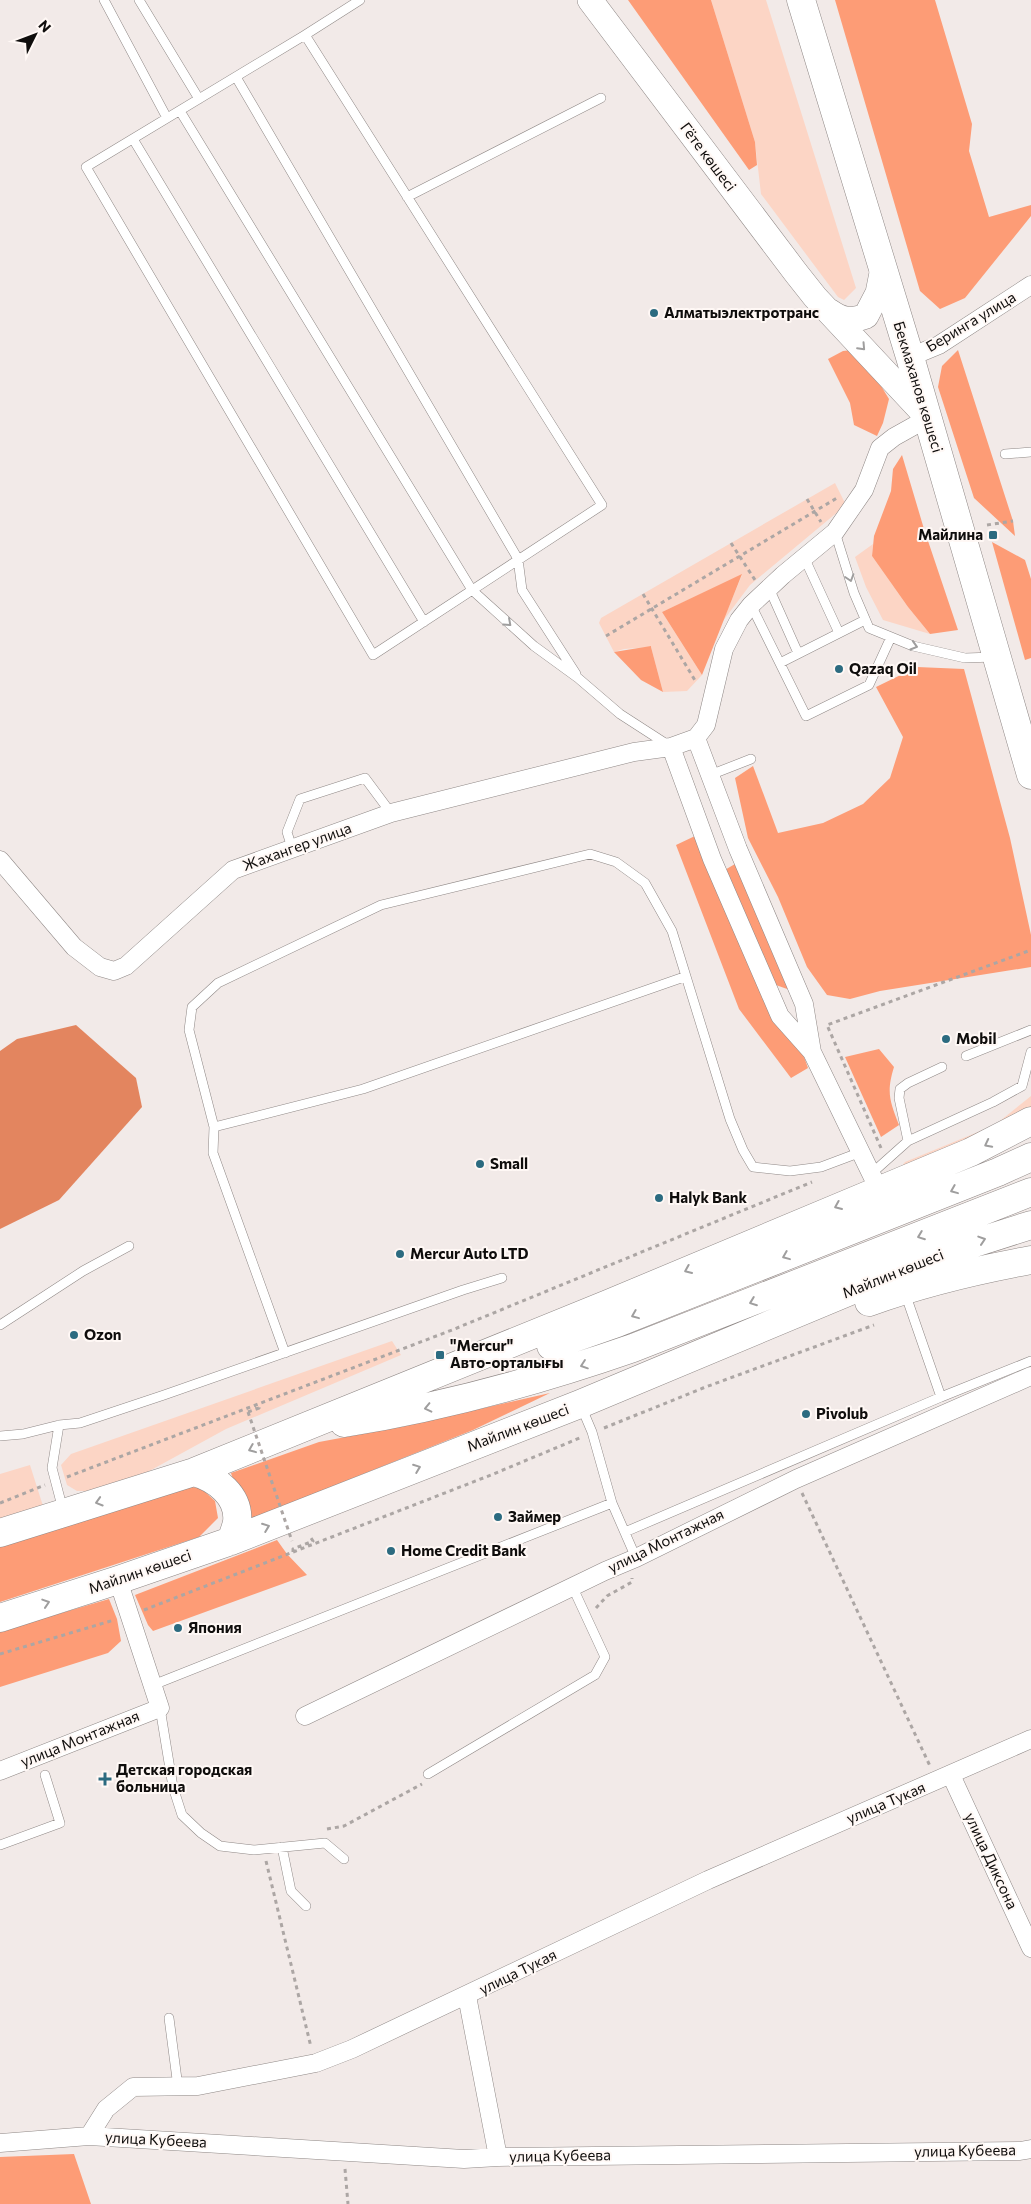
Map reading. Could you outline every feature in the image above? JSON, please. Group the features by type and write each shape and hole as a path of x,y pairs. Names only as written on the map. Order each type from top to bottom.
{"main road":[{"name":"Гёте көшесі","path":"590,0 796,273 928,418"},
{"name":"Бекмаханов көшесі","path":"801,0 910,357 1031,775"},
{"path":"829,311 840,318 848,320 866,316 878,293 882,268"},
{"name":"Майлин көшесі","path":"0,1533 194,1472 298,1431 599,1308 875,1182 971,1152 1031,1121"},
{"name":"Майлин көшесі","path":"298,1431 501,1364 617,1323 998,1172 1031,1157"},
{"name":"Майлин көшесі","path":"298,1431 409,1413 500,1391 574,1369 633,1348 1031,1192"},
{"name":"Майлин көшесі","path":"0,1618 231,1541 580,1404 934,1256 1031,1224"},
{"path":"580,1404 904,1290 1031,1260"},
{"path":"194,1472 208,1476 222,1485 234,1504 237,1521 231,1541"}],"street":[{"name":"Беринга улица","path":"910,357 939,345 1031,285"},
{"path":"812,1052 804,1004 738,849 696,738 706,725 724,649 739,620 751,605 762,584 804,557 859,497 864,490 880,448 894,437 928,418"},
{"name":"Жахангер улица","path":"0,860 74,947 100,967 114,970 126,966 233,870 391,813 634,752 671,747 696,738"},
{"path":"671,747 712,859 780,1016 812,1052 875,1182"},
{"name":"улица Монтажная","path":"305,1716 573,1588 604,1571 636,1558 918,1416 1031,1376"},
{"path":"118,1580 160,1708"},
{"name":"улица Монтажная","path":"0,1771 160,1708"},
{"name":"улица Тукая","path":"89,2136 106,2109 133,2087 198,2086 316,2064 352,2050 708,1880 1031,1740"},
{"name":"улица Диксона","path":"944,1778 1031,1948"},
{"path":"467,1996 498,2156"},
{"path":"0,2143 89,2136"},
{"name":"улица Кубеева","path":"89,2136 464,2159 498,2156 1031,2149"}],"lane":[{"path":"104,0 167,118"},
{"path":"139,0 199,99"},
{"path":"305,35 602,505 374,655 86,167 360,0"},
{"path":"236,77 518,559 522,590 578,678"},
{"path":"407,197 601,98"},
{"path":"180,111 472,590 534,646 578,678 620,714 671,747"},
{"path":"133,139 424,622"},
{"path":"1005,454 1031,452"},
{"path":"829,528 868,628 913,646 965,658 997,657"},
{"path":"804,557 839,633"},
{"path":"762,584 798,653"},
{"path":"751,605 806,716 869,686 891,637"},
{"path":"780,663 866,620"},
{"path":"710,775 751,759"},
{"path":"292,848 287,832 300,799 365,778 391,813"},
{"path":"285,1353 213,1153 214,1127 189,1030 192,1006 218,983 382,905 590,854 616,862 645,883 672,931 684,977 730,1119 743,1150 753,1167 790,1171 821,1167 861,1152"},
{"path":"214,1127 363,1089 684,977"},
{"path":"966,1056 1031,1030"},
{"path":"875,1182 886,1161 908,1142 993,1102 1022,1086 1031,1052"},
{"path":"908,1142 899,1098 900,1089 908,1083 942,1067"},
{"path":"0,1324 82,1270 130,1246"},
{"path":"0,1436 24,1434 58,1425 80,1423 502,1278"},
{"path":"904,1290 941,1397"},
{"path":"624,1532 918,1416 941,1397 1031,1361"},
{"path":"580,1404 592,1432 612,1503 636,1558"},
{"path":"58,1425 52,1468 64,1513"},
{"path":"153,1685 612,1503"},
{"path":"428,1774 595,1676 605,1657 573,1588"},
{"path":"160,1708 173,1787 182,1815 201,1833 220,1846 254,1850 325,1843 344,1859"},
{"path":"0,1845 60,1823 45,1775"},
{"path":"282,1847 291,1892 306,1906"},
{"path":"169,2018 178,2087"}],"path":[{"path":"606,636 841,495 859,497"},
{"path":"807,499 829,528"},
{"path":"987,525 1013,521"},
{"path":"731,543 762,584"},
{"path":"642,594 696,682"},
{"path":"886,1161 827,1025 1031,950"},
{"path":"0,1503 452,1330 810,1184 818,1177 821,1167"},
{"path":"0,1654 131,1615 491,1475 703,1388 875,1325"},
{"path":"240,1411 241,1413 258,1406 259,1408 248,1412 292,1541 311,1534 313,1541 293,1549 294,1552"},
{"path":"796,1479 944,1778"},
{"path":"590,1615 607,1596 632,1582 636,1558"},
{"path":"325,1829 344,1826 423,1783"},
{"path":"265,1858 316,2064"},
{"path":"345,2153 348,2204"}],"shaded area":[{"path":"628,0 711,0 755,142 757,165 749,170"},
{"path":"711,0 766,0 856,288 844,300 838,297 761,194 755,142"},
{"path":"835,0 935,0 972,124 969,151 989,217 1031,205 1031,216 965,298 940,309 920,291"},
{"path":"852,350 872,371 889,399 883,423 877,436 854,425 850,403 828,359 843,351"},
{"path":"958,350 1013,521 1015,536 974,498 938,387 942,366"},
{"path":"902,455 924,529 958,630 930,634 908,607 872,556 874,536 891,491 893,469"},
{"path":"835,483 846,505 750,585 723,621 742,575 662,612 702,675 687,691 663,692 651,647 624,649 614,652 599,623 601,618"},
{"path":"992,542 1025,560 1031,579 1031,658 1025,660"},
{"path":"873,544 872,556 908,607 930,634 883,620 866,587 855,557"},
{"path":"742,574 702,675 662,612"},
{"path":"651,646 663,692 641,680 614,652"},
{"path":"917,667 964,669 1010,838 1031,935 1031,967 880,991 850,999 827,995 807,967 778,897 748,838 735,778 753,766 778,833 823,823 863,804 890,778 903,737 876,687"},
{"path":"695,836 802,1051 808,1068 791,1078 739,1009 676,845"},
{"path":"735,864 790,990 773,984 723,871"},
{"path":"76,1025 136,1078 142,1107 59,1200 0,1229 0,1051 17,1039"},
{"path":"879,1049 894,1067 890,1084 890,1097 899,1125 881,1137 845,1057"},
{"path":"1031,1096 1031,1108 1001,1132 902,1166 905,1162 995,1125"},
{"path":"392,1341 401,1355 226,1429 142,1475 92,1491 77,1491 67,1485 61,1465 71,1454"},
{"path":"550,1393 473,1430 246,1521 231,1473 319,1442 405,1426"},
{"path":"30,1465 43,1506 0,1519 0,1474"},
{"path":"188,1486 202,1489 215,1501 218,1518 199,1537 0,1602 0,1540"},
{"path":"277,1540 287,1554 307,1575 153,1631 148,1625 135,1595"},
{"path":"109,1599 117,1619 121,1641 108,1653 0,1687 0,1631"},
{"path":"74,2154 91,2204 0,2204 0,2157"}],"place":[{"name":"Алматыэлектротранс","path":"654,313"},
{"name":"Майлина","path":"993,535"},
{"name":"Qazaq Oil","path":"839,669"},
{"name":"Mobil","path":"946,1039"},
{"name":"Small","path":"480,1164"},
{"name":"Halyk Bank","path":"659,1198"},
{"name":"Mercur Auto LTD","path":"400,1254"},
{"name":"Ozon","path":"74,1335"},
{"name":"\"Mercur\" Авто-орталығы","path":"440,1355"},
{"name":"Pivolub","path":"806,1414"},
{"name":"Займер","path":"498,1517"},
{"name":"Home Credit Bank","path":"391,1551"},
{"name":"Япония","path":"178,1628"},
{"name":"Детская городская больница","path":"105,1779"}]}
